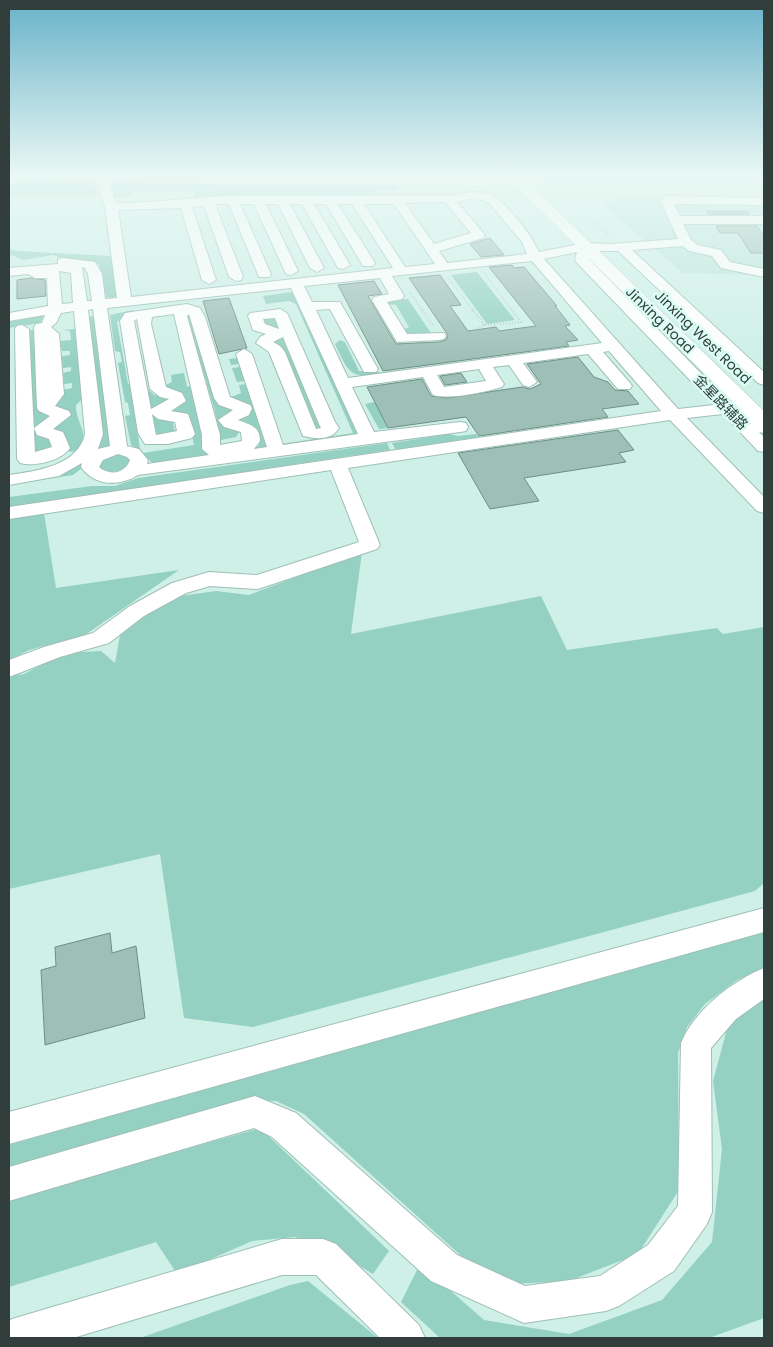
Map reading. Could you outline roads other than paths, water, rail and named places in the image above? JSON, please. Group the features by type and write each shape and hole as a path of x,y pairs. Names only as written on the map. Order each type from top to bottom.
{"main road":[{"name":"Jinxing Road","path":"578,238 764,422"},
{"name":"Jinxing West Road","path":"604,238 616,248 764,396"}],"street":[{"path":"115,238 124,295"},
{"path":"201,238 209,280"},
{"path":"214,238 236,277"},
{"path":"249,238 264,274"},
{"path":"276,238 368,438"},
{"path":"301,238 317,268"},
{"path":"328,238 343,265"},
{"path":"353,238 368,263"},
{"path":"377,238 395,270 397,296 379,300 402,339 439,336"},
{"path":"424,238 443,267"},
{"path":"432,249 469,238"},
{"path":"525,238 535,257 613,346 674,414 764,507"},
{"path":"684,238 694,248 716,253 726,265 764,273"},
{"path":"124,295 294,277 443,267 535,257 585,247 616,248 686,242"},
{"name":"金星路辅路","path":"585,247 582,260 764,447"},
{"path":"616,248 764,380"},
{"path":"10,269 64,262 82,263 93,269 100,305 119,448"},
{"path":"11,306 54,302 79,307 100,305 124,295 209,280 264,274 294,277 317,268 343,265 368,263 395,270"},
{"path":"9,480 45,475 62,470 91,447 94,441 79,307 77,270 74,268 10,269"},
{"path":"10,269 54,274 54,302 50,322 41,327 14,327"},
{"path":"14,327 54,302"},
{"path":"307,306 335,305 370,369"},
{"path":"145,313 144,324 158,389 166,394 176,396 178,401 158,411 164,415 182,418 186,434 184,441 179,444 147,449 143,440 147,432 127,321 130,316 145,313 187,308 197,313 231,391 222,398 225,402 240,405 244,410 226,420 229,424 247,427 250,432 242,438 217,442 211,434 180,316 187,308"},
{"path":"280,313 327,424 331,428 327,432 320,434 309,432 294,425 270,359 274,352 275,349 263,343 265,340 276,336 277,333 258,327 255,316 280,313"},
{"path":"14,327 18,466 21,469 49,465 58,460 60,451 60,439 43,431 42,428 63,415 61,412 45,408 41,327"},
{"path":"323,340 352,336"},
{"path":"419,339 440,392 497,385 484,365"},
{"path":"515,363 520,358 613,346"},
{"path":"592,349 624,386"},
{"path":"215,358 274,352"},
{"path":"244,354 277,452"},
{"path":"343,383 484,365 578,356"},
{"path":"515,363 529,382"},
{"path":"9,513 674,414 727,409 764,428"},
{"path":"9,490 100,477 118,478 132,472 368,438 460,427"},
{"path":"100,477 92,472 91,463 100,454 119,448 132,453 138,460 138,465 132,472"},
{"path":"9,669 52,652 101,638 138,611 179,588 209,579 258,582 370,545 337,464"},
{"path":"9,1128 764,920"},
{"path":"9,1184 255,1112 284,1124 444,1268 524,1305 606,1293 661,1258 695,1212 696,1043 725,1009 764,982"},
{"path":"12,1338 282,1257 323,1257 406,1338"}]}
